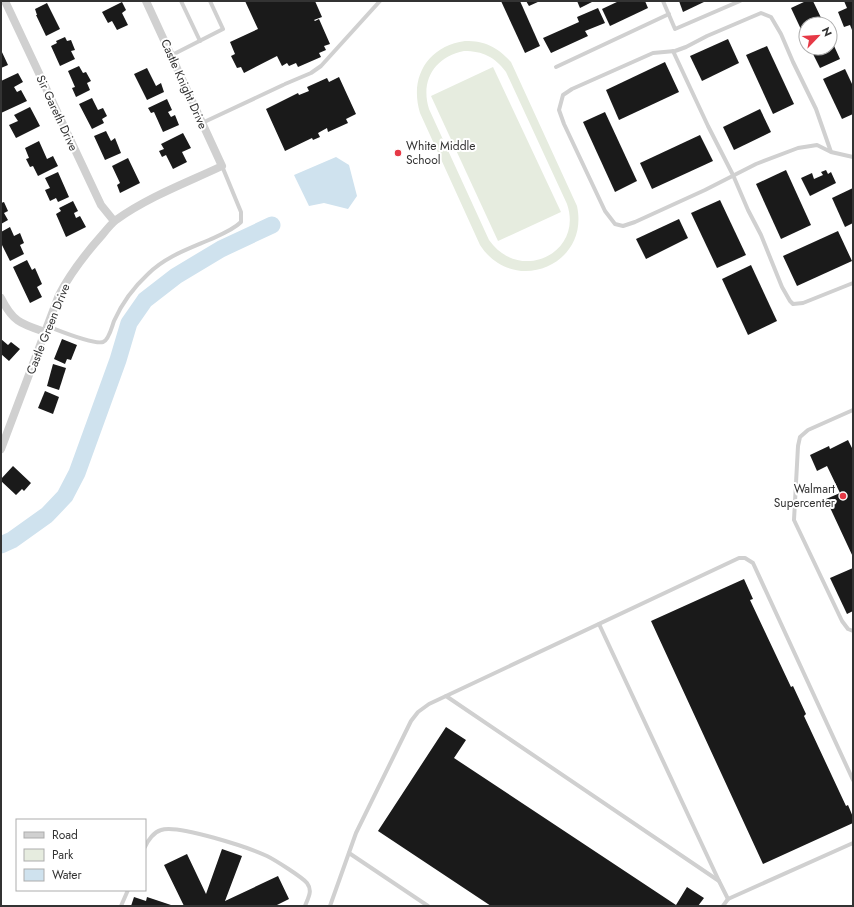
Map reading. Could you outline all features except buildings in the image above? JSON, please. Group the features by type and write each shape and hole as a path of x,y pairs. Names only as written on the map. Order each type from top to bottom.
{"street":[{"name":"Sir Gareth Drive","path":"5,1 101,205 114,221"},
{"name":"Castle Knight Drive","path":"146,1 222,166"},
{"name":"Castle Green Drive","path":"1,449 59,295 66,280 89,249 114,221 160,194 222,166"},
{"path":"1,298 12,316 27,326 46,329"}],"lane":[{"path":"181,1 200,41"},
{"path":"172,55 224,30 210,1"},
{"path":"202,123 311,73 321,66 380,1"},
{"path":"663,1 676,29 740,1"},
{"path":"831,152 816,109 781,34 771,17 761,13 707,36 686,47 673,51 653,53 572,89 563,95 559,110 564,124 605,211 615,224 623,226 705,190 762,161 798,148 817,145 831,152 853,157"},
{"path":"556,67 669,14"},
{"path":"673,51 733,175 748,210 761,235 782,287 790,301 794,304 803,303 853,283"},
{"path":"46,329 92,342 102,342 106,340 128,297 153,269 171,257 220,235 241,222 241,212 222,166"},
{"path":"853,410 808,430 800,437 798,446 794,520 842,621 848,629 853,631"},
{"path":"330,906 356,833 411,721 418,712 429,704 739,558 745,558 753,563 853,780"},
{"path":"600,624 728,899"},
{"path":"446,696 720,881"},
{"path":"146,846 155,833 163,829 175,829 204,834 267,856 302,878 308,884 310,891 305,906"},
{"path":"723,906 728,899 853,843"},
{"path":"349,853 428,906"},
{"path":"121,906 128,891"}],"green space":[{"path":"465,41 479,42 491,46 501,52 511,62 577,206 578,227 572,245 561,258 546,267 529,271 511,269 494,260 480,245 420,113 417,100 417,87 424,65 441,49 452,44","holes":["464,51 471,51 488,56 497,62 506,72 567,204 570,221 566,236 558,249 546,257 532,261 517,260 502,253 489,240 429,109 427,89 428,79 432,71 438,64 454,54"]},
{"path":"493,67 561,212 498,241 431,96"}],"water":[{"path":"336,157 349,165 357,196 348,209 324,203 309,206 294,175"}],"waterway":[{"path":"1,545 12,540 47,515 65,496 77,473 118,360 129,323 145,300 176,276 221,249 272,225"}],"place":[{"name":"White Middle School","path":"398,153"},
{"name":"Walmart Supercenter","path":"843,496"}]}
